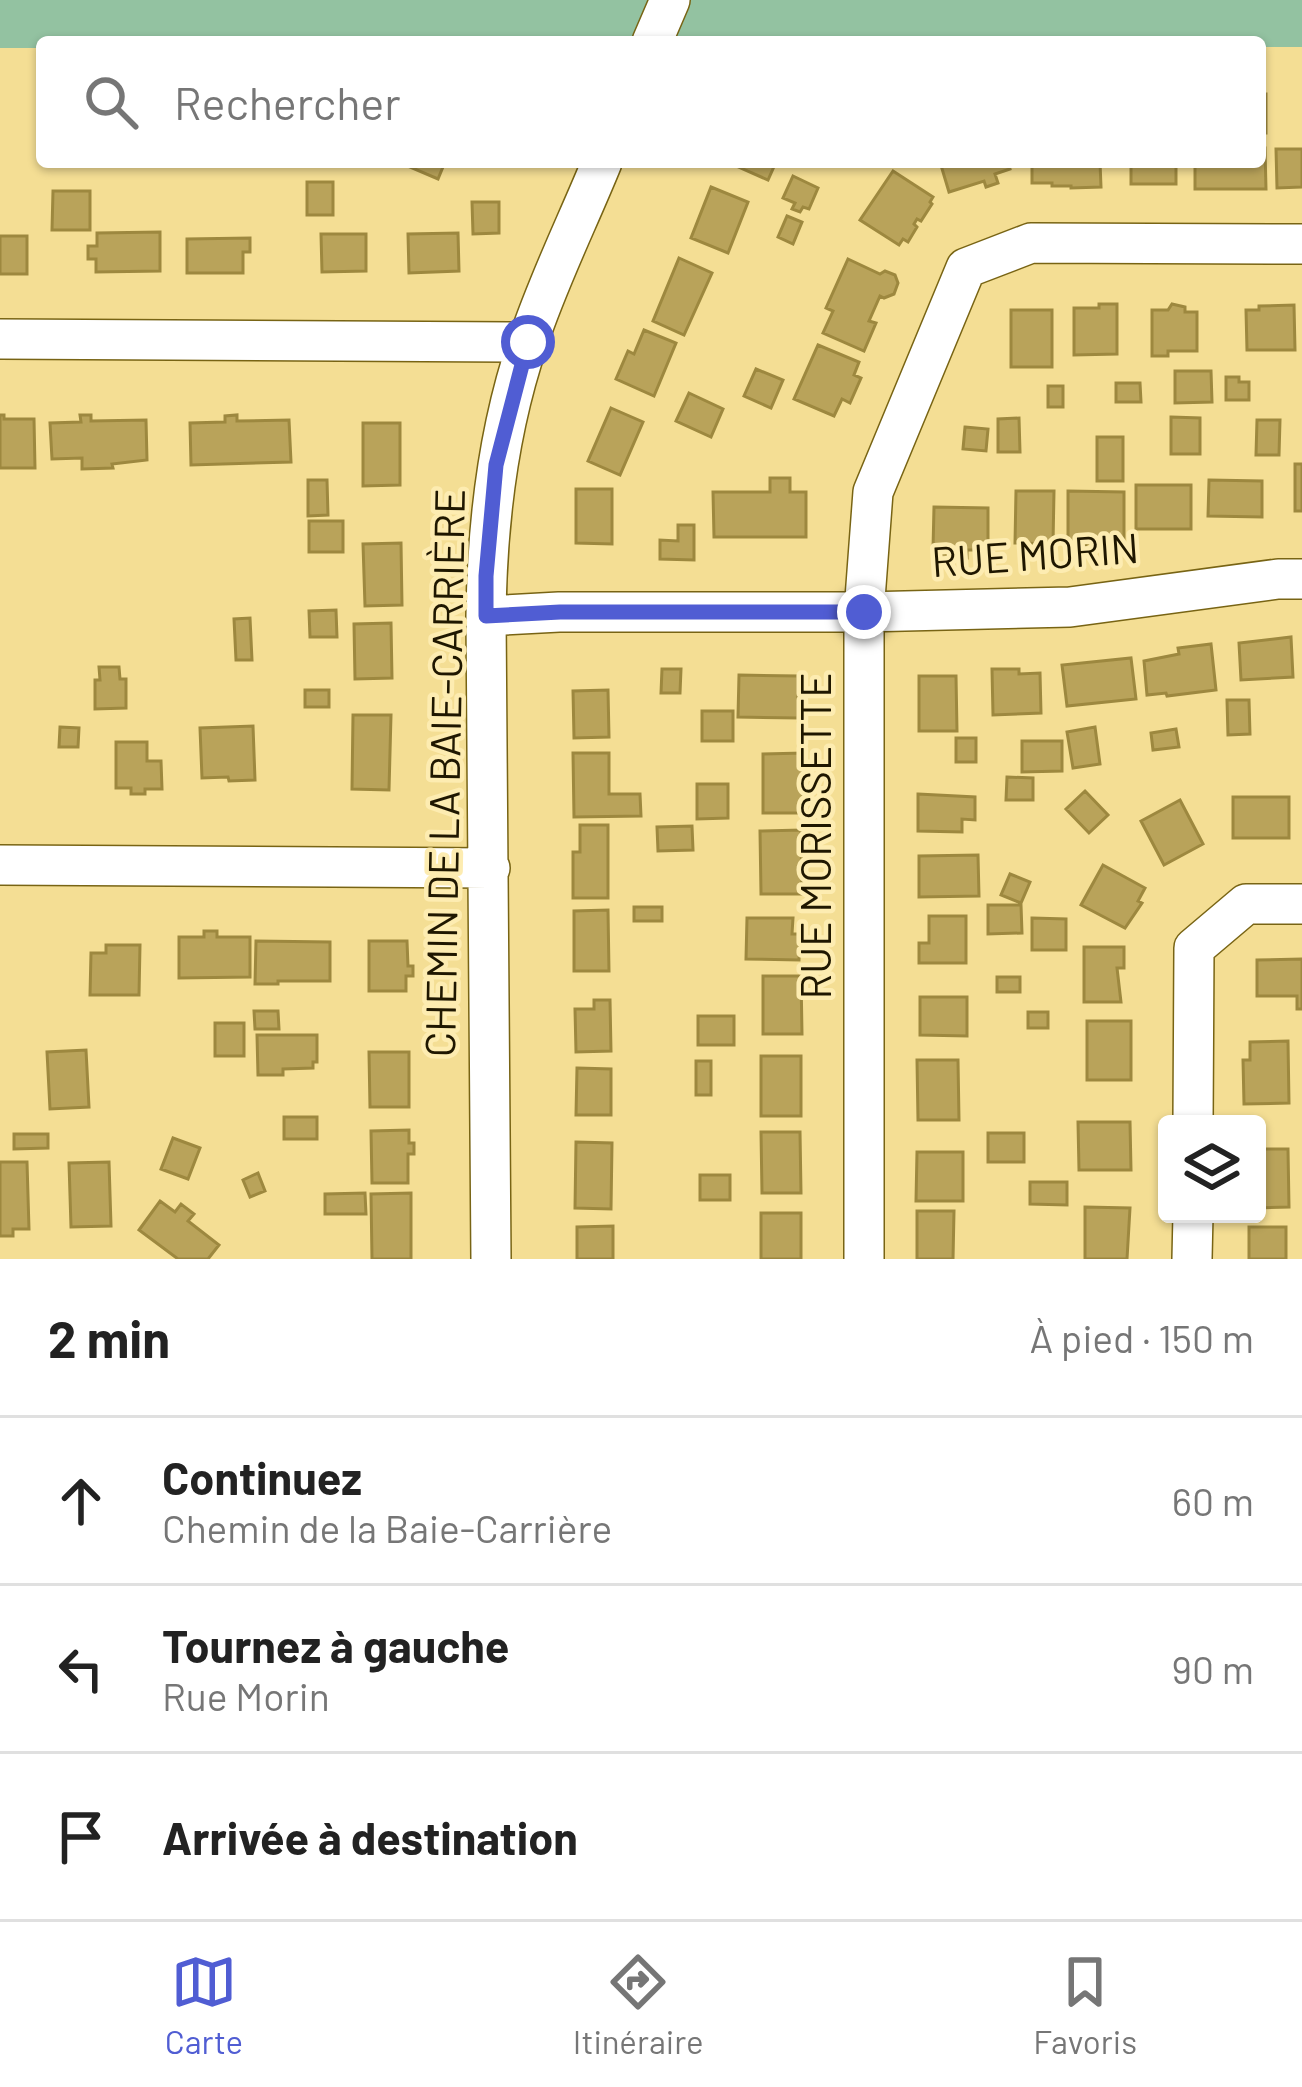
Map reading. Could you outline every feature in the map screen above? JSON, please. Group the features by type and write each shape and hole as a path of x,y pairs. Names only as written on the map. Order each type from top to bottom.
{"street":[{"path":"655,36 670,0"},
{"name":"CHEMIN DE LA BAIE-CARRIÈRE","path":"491,1259 486,576 496,465 528,342 600,168"},
{"name":"RUE MORISSETTE","path":"864,1259 864,612 873,492 966,268 1031,243 1302,244"},
{"path":"0,339 528,342"},
{"name":"RUE MORIN","path":"486,616 1070,607 1302,579"},
{"path":"0,866 490,868"},
{"path":"1193,1115 1194,948 1246,904 1302,904"},
{"path":"1192,1223 1192,1259"}],"green space":[{"path":"0,0 1302,0 1302,47 1266,47 1266,36 36,36 36,48 0,48"}],"building":[{"path":"1276,149 1302,149 1302,187 1277,188"},
{"path":"412,168 443,168 438,179"},
{"path":"741,168 773,168 768,180"},
{"path":"942,168 1010,168 995,174 998,183 986,187 984,181 949,192"},
{"path":"1032,168 1100,168 1101,187 1032,183"},
{"path":"1131,168 1176,168 1176,184 1131,184"},
{"path":"1195,168 1265,168 1266,189 1195,189"},
{"path":"893,171 933,197 908,242 903,239 899,245 860,220"},
{"path":"793,176 818,188 809,209 803,207 800,212 792,209 795,203 783,198"},
{"path":"307,182 333,182 333,215 307,215"},
{"path":"711,187 748,202 728,253 691,238"},
{"path":"53,191 90,191 90,230 52,230"},
{"path":"472,202 499,202 499,233 473,234"},
{"path":"787,216 802,222 793,244 778,237"},
{"path":"160,232 160,271 96,272 96,259 88,259 88,246 97,246 97,233"},
{"path":"458,233 459,271 409,273 408,234"},
{"path":"321,234 366,234 366,271 322,272"},
{"path":"0,236 27,236 27,274 0,274"},
{"path":"250,238 250,252 243,252 243,273 187,273 187,239"},
{"path":"679,258 712,273 684,335 653,321"},
{"path":"848,259 880,274 895,275 898,283 894,294 880,296 869,321 876,323 864,351 823,333 833,311 826,308"},
{"path":"1099,304 1117,304 1117,354 1074,355 1074,308 1099,308"},
{"path":"1172,304 1185,307 1185,312 1197,312 1197,351 1152,356 1152,310 1168,310"},
{"path":"1294,305 1295,350 1247,350 1246,310"},
{"path":"1011,310 1052,310 1052,367 1011,367"},
{"path":"644,330 676,343 654,396 616,379"},
{"path":"818,345 859,362 854,375 861,378 850,403 842,399 834,416 794,399"},
{"path":"756,369 783,380 771,408 744,396"},
{"path":"1175,371 1211,371 1212,402 1175,403"},
{"path":"1226,377 1249,382 1249,400 1226,400"},
{"path":"1116,383 1140,383 1141,402 1116,402"},
{"path":"1048,386 1063,386 1063,407 1048,407"},
{"path":"689,393 723,409 711,437 676,421"},
{"path":"611,408 643,422 620,475 588,461"},
{"path":"0,415 34,419 35,468 0,468"},
{"path":"80,415 91,415 91,421 146,420 147,460 82,469 82,458 52,459 50,423 81,422"},
{"path":"237,415 237,421 289,420 291,462 191,465 190,423 225,422 225,416"},
{"path":"1171,417 1200,418 1200,454 1171,454"},
{"path":"1019,418 1020,452 998,452 998,419"},
{"path":"1257,420 1280,420 1279,455 1256,455"},
{"path":"363,423 400,423 400,485 363,486"},
{"path":"965,427 988,429 986,451 963,449"},
{"path":"1097,437 1123,437 1123,481 1097,481"},
{"path":"1295,464 1302,464 1302,511 1295,511"},
{"path":"770,478 790,478 790,492 806,492 806,537 714,537 713,492 770,492"},
{"path":"308,480 327,480 328,515 308,516"},
{"path":"1209,480 1262,481 1262,517 1208,516"},
{"path":"1136,485 1191,485 1191,529 1136,529"},
{"path":"576,489 612,489 612,544 576,543"},
{"path":"1016,491 1054,491 1053,544 1015,543"},
{"path":"1068,491 1124,492 1124,543 1068,547"},
{"path":"934,507 988,508 988,550 967,550 967,558 939,558 939,549 933,549"},
{"path":"309,521 343,521 343,552 309,552"},
{"path":"678,525 694,525 694,560 660,559 660,540 678,541"},
{"path":"401,543 402,605 365,606 363,544"},
{"path":"336,610 337,637 310,637 309,611"},
{"path":"250,618 252,660 236,660 234,619"},
{"path":"391,623 392,678 355,679 354,624"},
{"path":"1291,637 1293,677 1241,680 1239,643"},
{"path":"1211,644 1216,690 1147,695 1144,661 1179,654 1178,648"},
{"path":"1131,658 1136,699 1067,706 1062,665"},
{"path":"99,667 119,667 120,679 126,679 126,708 95,709"},
{"path":"662,669 681,669 680,693 661,693"},
{"path":"992,669 1040,673 1041,713 993,715"},
{"path":"739,675 798,676 798,718 738,717"},
{"path":"919,676 956,676 957,731 919,731"},
{"path":"305,690 329,690 329,707 305,707"},
{"path":"608,690 609,737 574,738 573,691"},
{"path":"1227,700 1249,700 1250,734 1228,735"},
{"path":"702,711 733,711 733,741 702,741"},
{"path":"353,715 391,715 389,790 352,789"},
{"path":"253,726 255,780 202,778 200,728"},
{"path":"60,727 79,728 78,747 59,747"},
{"path":"1095,727 1100,764 1073,768 1067,732"},
{"path":"1176,729 1179,747 1153,750 1151,733"},
{"path":"956,738 976,738 976,762 956,762"},
{"path":"1022,741 1062,741 1062,771 1022,772"},
{"path":"116,742 147,742 147,761 161,761 162,789 131,794 131,788 116,788"},
{"path":"573,753 609,753 609,794 640,794 641,816 574,817"},
{"path":"803,753 803,813 763,813 763,754"},
{"path":"1007,777 1033,778 1033,800 1006,800"},
{"path":"697,784 728,784 728,818 697,819"},
{"path":"1085,791 1108,815 1089,833 1066,809"},
{"path":"918,794 975,797 975,820 962,819 962,832 918,831"},
{"path":"1233,797 1289,797 1289,838 1233,838"},
{"path":"1180,800 1203,844 1164,865 1141,821"},
{"path":"580,825 608,825 608,898 573,898 573,852 580,852"},
{"path":"692,826 693,850 658,851 657,827"},
{"path":"801,830 802,894 761,894 760,831"},
{"path":"978,855 979,896 919,897 919,856"},
{"path":"1103,865 1145,888 1138,901 1142,903 1125,928 1081,905"},
{"path":"1010,874 1030,882 1021,903 1001,895"},
{"path":"988,905 1021,905 1022,933 988,934"},
{"path":"634,907 662,907 662,921 634,921"},
{"path":"608,910 609,971 574,971 574,911"},
{"path":"929,916 966,916 966,963 919,963 919,943 929,943"},
{"path":"747,918 793,918 792,934 800,934 799,960 746,959"},
{"path":"1032,918 1066,919 1066,950 1032,950"},
{"path":"204,931 217,931 217,937 250,937 250,977 179,978 179,937 204,937"},
{"path":"256,941 330,942 330,981 255,984"},
{"path":"369,941 407,941 413,976 406,976 406,991 369,991"},
{"path":"106,945 140,945 139,995 90,995 91,953 106,953"},
{"path":"1084,947 1124,947 1124,968 1117,968 1121,1002 1084,1002"},
{"path":"1302,959 1302,1009 1297,1009 1297,996 1257,996 1257,960"},
{"path":"763,976 801,976 802,1034 763,1034"},
{"path":"997,977 1020,977 1020,992 997,992"},
{"path":"920,997 967,997 967,1036 920,1035"},
{"path":"594,1000 610,1000 611,1051 576,1052 575,1009 594,1009"},
{"path":"254,1011 278,1011 279,1029 255,1029"},
{"path":"1028,1012 1048,1012 1048,1028 1028,1028"},
{"path":"698,1016 734,1016 734,1045 698,1045"},
{"path":"1087,1021 1131,1021 1131,1080 1087,1080"},
{"path":"215,1023 244,1023 244,1056 215,1056"},
{"path":"257,1035 317,1035 317,1062 313,1068 283,1069 283,1075 258,1075"},
{"path":"1288,1041 1289,1103 1244,1104 1243,1060 1250,1060 1250,1042"},
{"path":"86,1050 89,1107 50,1109 47,1052"},
{"path":"369,1052 409,1052 409,1107 370,1107"},
{"path":"761,1056 801,1056 801,1116 761,1116"},
{"path":"917,1060 958,1060 959,1120 918,1120"},
{"path":"696,1061 711,1061 711,1095 696,1095"},
{"path":"577,1068 611,1069 611,1115 576,1115"},
{"path":"284,1117 317,1117 317,1139 284,1139"},
{"path":"1078,1122 1130,1122 1131,1170 1079,1170"},
{"path":"409,1130 414,1154 408,1154 408,1183 372,1183 371,1131"},
{"path":"761,1132 800,1132 801,1193 762,1193"},
{"path":"988,1133 1024,1133 1024,1162 988,1162"},
{"path":"14,1134 48,1134 48,1148 14,1149"},
{"path":"173,1138 200,1148 188,1179 161,1169"},
{"path":"576,1142 612,1143 611,1209 575,1208"},
{"path":"1266,1149 1288,1149 1289,1207 1266,1208"},
{"path":"917,1152 963,1152 963,1201 916,1201"},
{"path":"0,1162 27,1162 29,1229 13,1229 13,1236 0,1236"},
{"path":"109,1162 111,1226 71,1227 69,1163"},
{"path":"258,1173 265,1191 250,1197 243,1180"},
{"path":"700,1175 730,1175 730,1200 700,1200"},
{"path":"1030,1182 1067,1182 1067,1205 1030,1204"},
{"path":"365,1193 366,1214 325,1214 325,1194"},
{"path":"411,1193 411,1259 372,1259 371,1194"},
{"path":"160,1201 175,1212 181,1204 194,1214 188,1221 219,1245 208,1259 178,1259 139,1230"},
{"path":"1085,1207 1130,1208 1127,1259 1085,1259"},
{"path":"917,1211 954,1211 953,1259 917,1259"},
{"path":"761,1213 801,1213 801,1259 761,1259"},
{"path":"613,1226 613,1259 577,1259 577,1227"},
{"path":"1249,1227 1286,1227 1286,1259 1249,1259"}],"route":[{"path":"528,342 496,465 486,616 864,612"}]}
